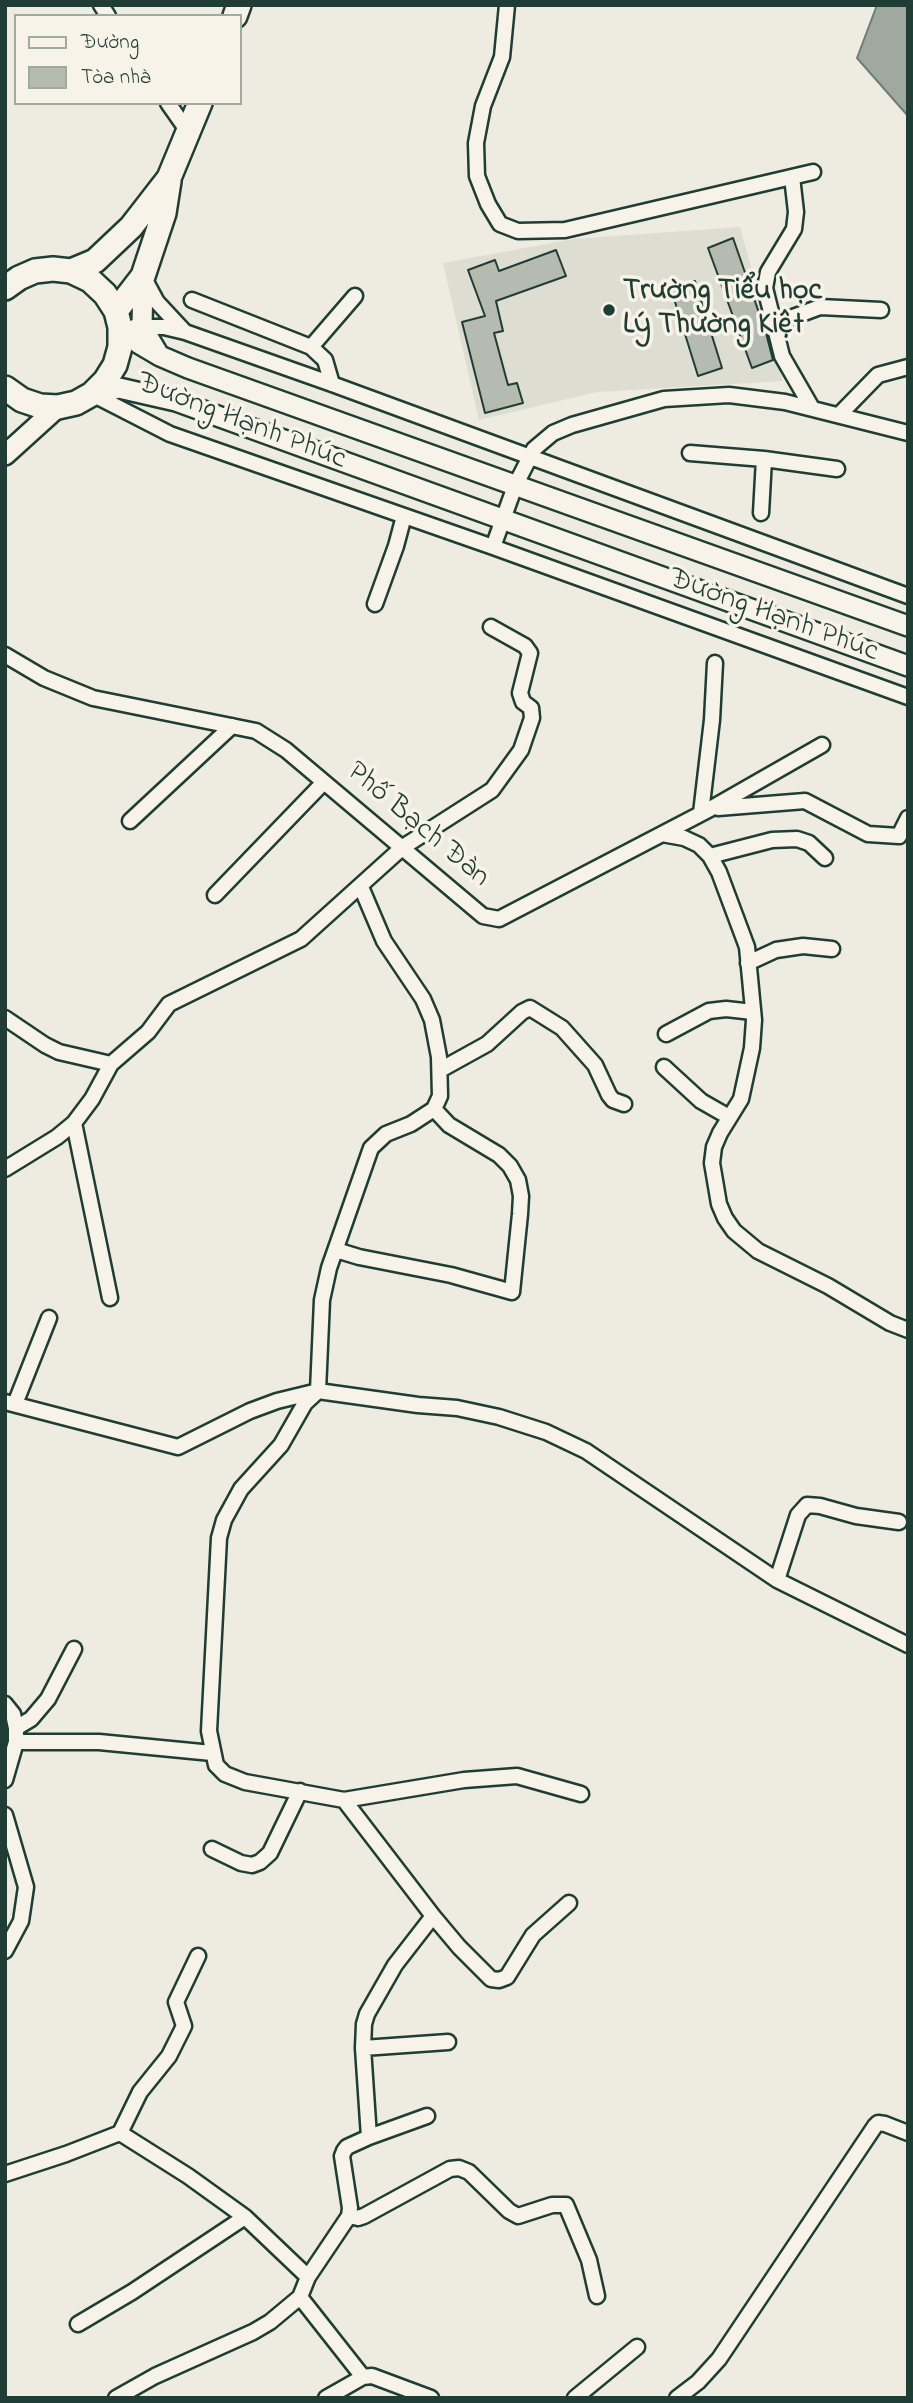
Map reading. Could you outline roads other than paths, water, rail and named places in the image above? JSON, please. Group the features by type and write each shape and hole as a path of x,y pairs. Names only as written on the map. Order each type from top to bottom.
{"main road":[{"path":"71,271 95,261 131,227 169,178 199,105"},
{"path":"5,388 22,400 40,406 58,407 92,394 106,381 115,365 126,322 164,213 169,178"},
{"path":"10,282 35,271 71,271 90,280 105,294 126,322"},
{"name":"Đường Hạnh Phúc","path":"126,322 138,343 160,356 908,626"},
{"name":"Đường Hạnh Phúc","path":"92,394 119,388 176,401 908,666"},
{"path":"5,455 58,407"}],"street":[{"path":"507,5 502,57 483,106 476,143 478,176 488,204 500,225 518,231 565,230 813,172"},
{"path":"169,105 189,133"},
{"path":"792,177 796,212 794,229 768,272 765,288 782,356 812,408"},
{"name":"Đường Hạnh Phúc","path":"142,276 157,302 185,332"},
{"path":"311,346 355,296"},
{"path":"192,300 311,346 325,360 332,384"},
{"path":"774,324 820,307 881,310"},
{"name":"Đường Hạnh Phúc","path":"126,322 185,332 908,596"},
{"path":"839,415 878,374 908,367"},
{"name":"Đường Hạnh Phúc","path":"92,394 170,434 908,697"},
{"path":"493,547 515,486 534,449 553,433 572,425 664,399 729,395 785,402 908,433"},
{"path":"690,453 837,469"},
{"path":"761,513 764,459"},
{"path":"375,604 396,547 404,516"},
{"path":"5,1169 57,1137 74,1123 92,1099 111,1064 148,1032 169,1004 301,939 403,847 492,790 521,750 532,718 531,708 523,702 520,693 530,653 525,646 491,627"},
{"name":"Phố Bạch Đàn","path":"5,655 44,678 93,698 256,731 286,750 483,916 499,919 706,811 822,745"},
{"path":"715,663 706,811 805,802 868,834 888,835 899,835 908,818"},
{"path":"130,821 232,726"},
{"path":"215,895 324,782"},
{"path":"662,834 684,838 699,845 710,856 719,872 747,947 753,1012 752,1048 741,1099 714,1147 712,1163 719,1204 734,1231 758,1251 908,1331"},
{"path":"710,856 772,840 797,839 809,843 825,858"},
{"path":"361,887 384,941 423,999 436,1040 440,1096 434,1109 411,1124 386,1134 371,1148 329,1268 322,1300 318,1391 305,1404 281,1445 241,1489 221,1529 209,1731 212,1753 216,1765 233,1778 344,1800 454,1781 517,1776 582,1794"},
{"path":"748,963 776,950 803,946 832,949"},
{"path":"440,1070 487,1044 530,1008 562,1028 595,1065 613,1100 624,1104"},
{"path":"666,1034 709,1011 726,1009 753,1012"},
{"path":"5,1018 60,1052 111,1064"},
{"path":"664,1067 701,1101 729,1117"},
{"path":"336,1250 451,1275 512,1292 521,1196 517,1180 510,1166 499,1155 449,1125 434,1109"},
{"path":"74,1123 110,1298"},
{"path":"49,1318 10,1403 178,1447 277,1401 318,1391 475,1411 546,1432 604,1461 670,1509 777,1580 908,1645"},
{"path":"777,1580 798,1515 807,1505 899,1522"},
{"path":"16,1735 48,1699 74,1650"},
{"path":"5,1704 13,1714 16,1735 5,1780"},
{"path":"16,1735 212,1753"},
{"path":"212,1849 241,1863 253,1865 260,1862 270,1853 300,1791"},
{"path":"344,1800 433,1916 491,1979 507,1977 533,1935 569,1903"},
{"path":"5,1815 26,1887 21,1921 5,1951"},
{"path":"369,2137 364,2024 374,2000 395,1965 433,1916"},
{"path":"5,2174 120,2133 140,2092 169,2056 184,2026 176,2002 198,1956"},
{"path":"363,2048 448,2042"},
{"path":"116,2398 155,2376 253,2332 271,2322 300,2297 308,2277 348,2216 350,2208 342,2156 347,2147 427,2116"},
{"path":"677,2398 698,2382 719,2359 878,2123 908,2133"},
{"path":"120,2133 188,2176 245,2217 308,2277"},
{"path":"348,2216 364,2216 450,2169 459,2168 469,2172 517,2216 552,2205 566,2205 589,2260 597,2296"},
{"path":"78,2324 132,2292 245,2217"},
{"path":"300,2297 363,2377"},
{"path":"575,2398 637,2347"},
{"path":"326,2398 363,2377 372,2376 431,2398"}],"place":[{"name":"Trường Tiểu học Lý Thường Kiệt","path":"609,310"}]}
